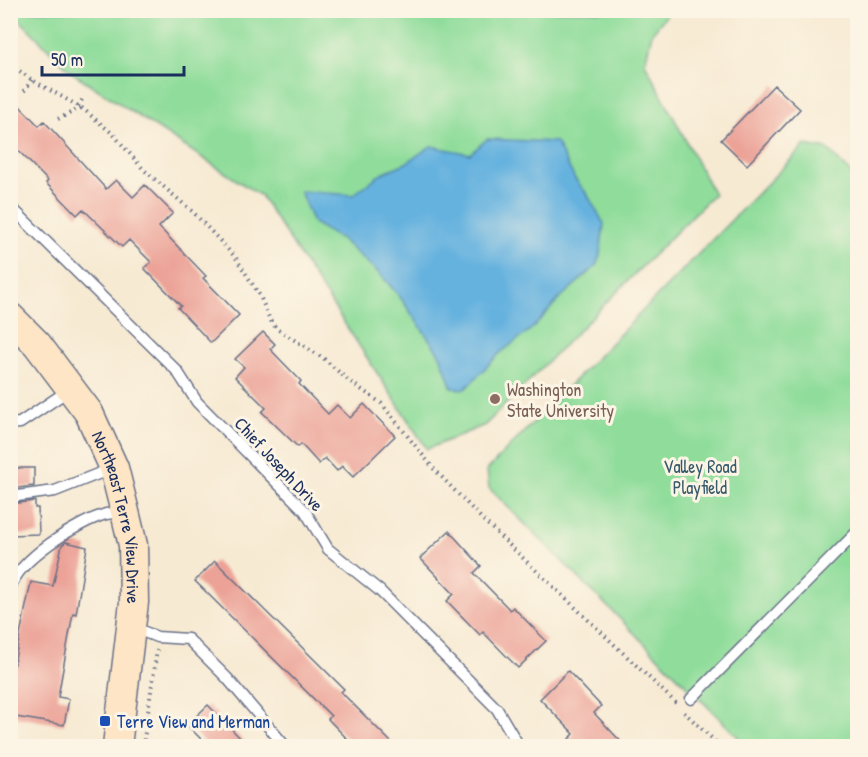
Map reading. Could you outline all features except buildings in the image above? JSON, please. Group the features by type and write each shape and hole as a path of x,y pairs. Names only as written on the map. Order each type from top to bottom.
{"main road":[{"name":"Northeast Terre View Drive","path":"10,317 37,344 89,413 114,468 133,544 134,602 117,747"}],"lane":[{"name":"Chief Joseph Drive","path":"10,206 177,371 196,402 305,511 328,549 380,591 497,709 519,747"},
{"path":"10,424 20,423 72,389"},
{"path":"10,496 55,491 114,468"},
{"path":"10,589 12,582 27,564 55,540 105,514 125,512"},
{"path":"691,699 858,531"},
{"path":"132,627 157,637 188,639 227,678 285,747"}],"path":[{"path":"10,64 32,80 80,107 112,134 152,179 193,212 236,258 260,296 277,330 323,358 349,381 381,404 434,469 484,521 720,747"},
{"path":"24,91 32,80"},
{"path":"58,119 80,107 84,97"}],"green space":[{"path":"11,11 670,11 652,33 645,63 714,194 485,425 427,449 261,196 71,72"},
{"name":"Valley Road Playfield","path":"805,145 827,149 857,179 857,746 747,746 489,488 487,470"}],"water":[{"path":"487,139 556,142 575,179 587,194 604,224 600,255 596,266 560,298 534,327 499,354 465,389 452,388 440,355 400,297 380,274 341,239 313,223 300,191 353,195 382,173 406,163 431,146 470,154"}],"place":[{"name":"Washington State University","path":"495,399"},
{"name":"Terre View and Merman","path":"105,721"}]}
